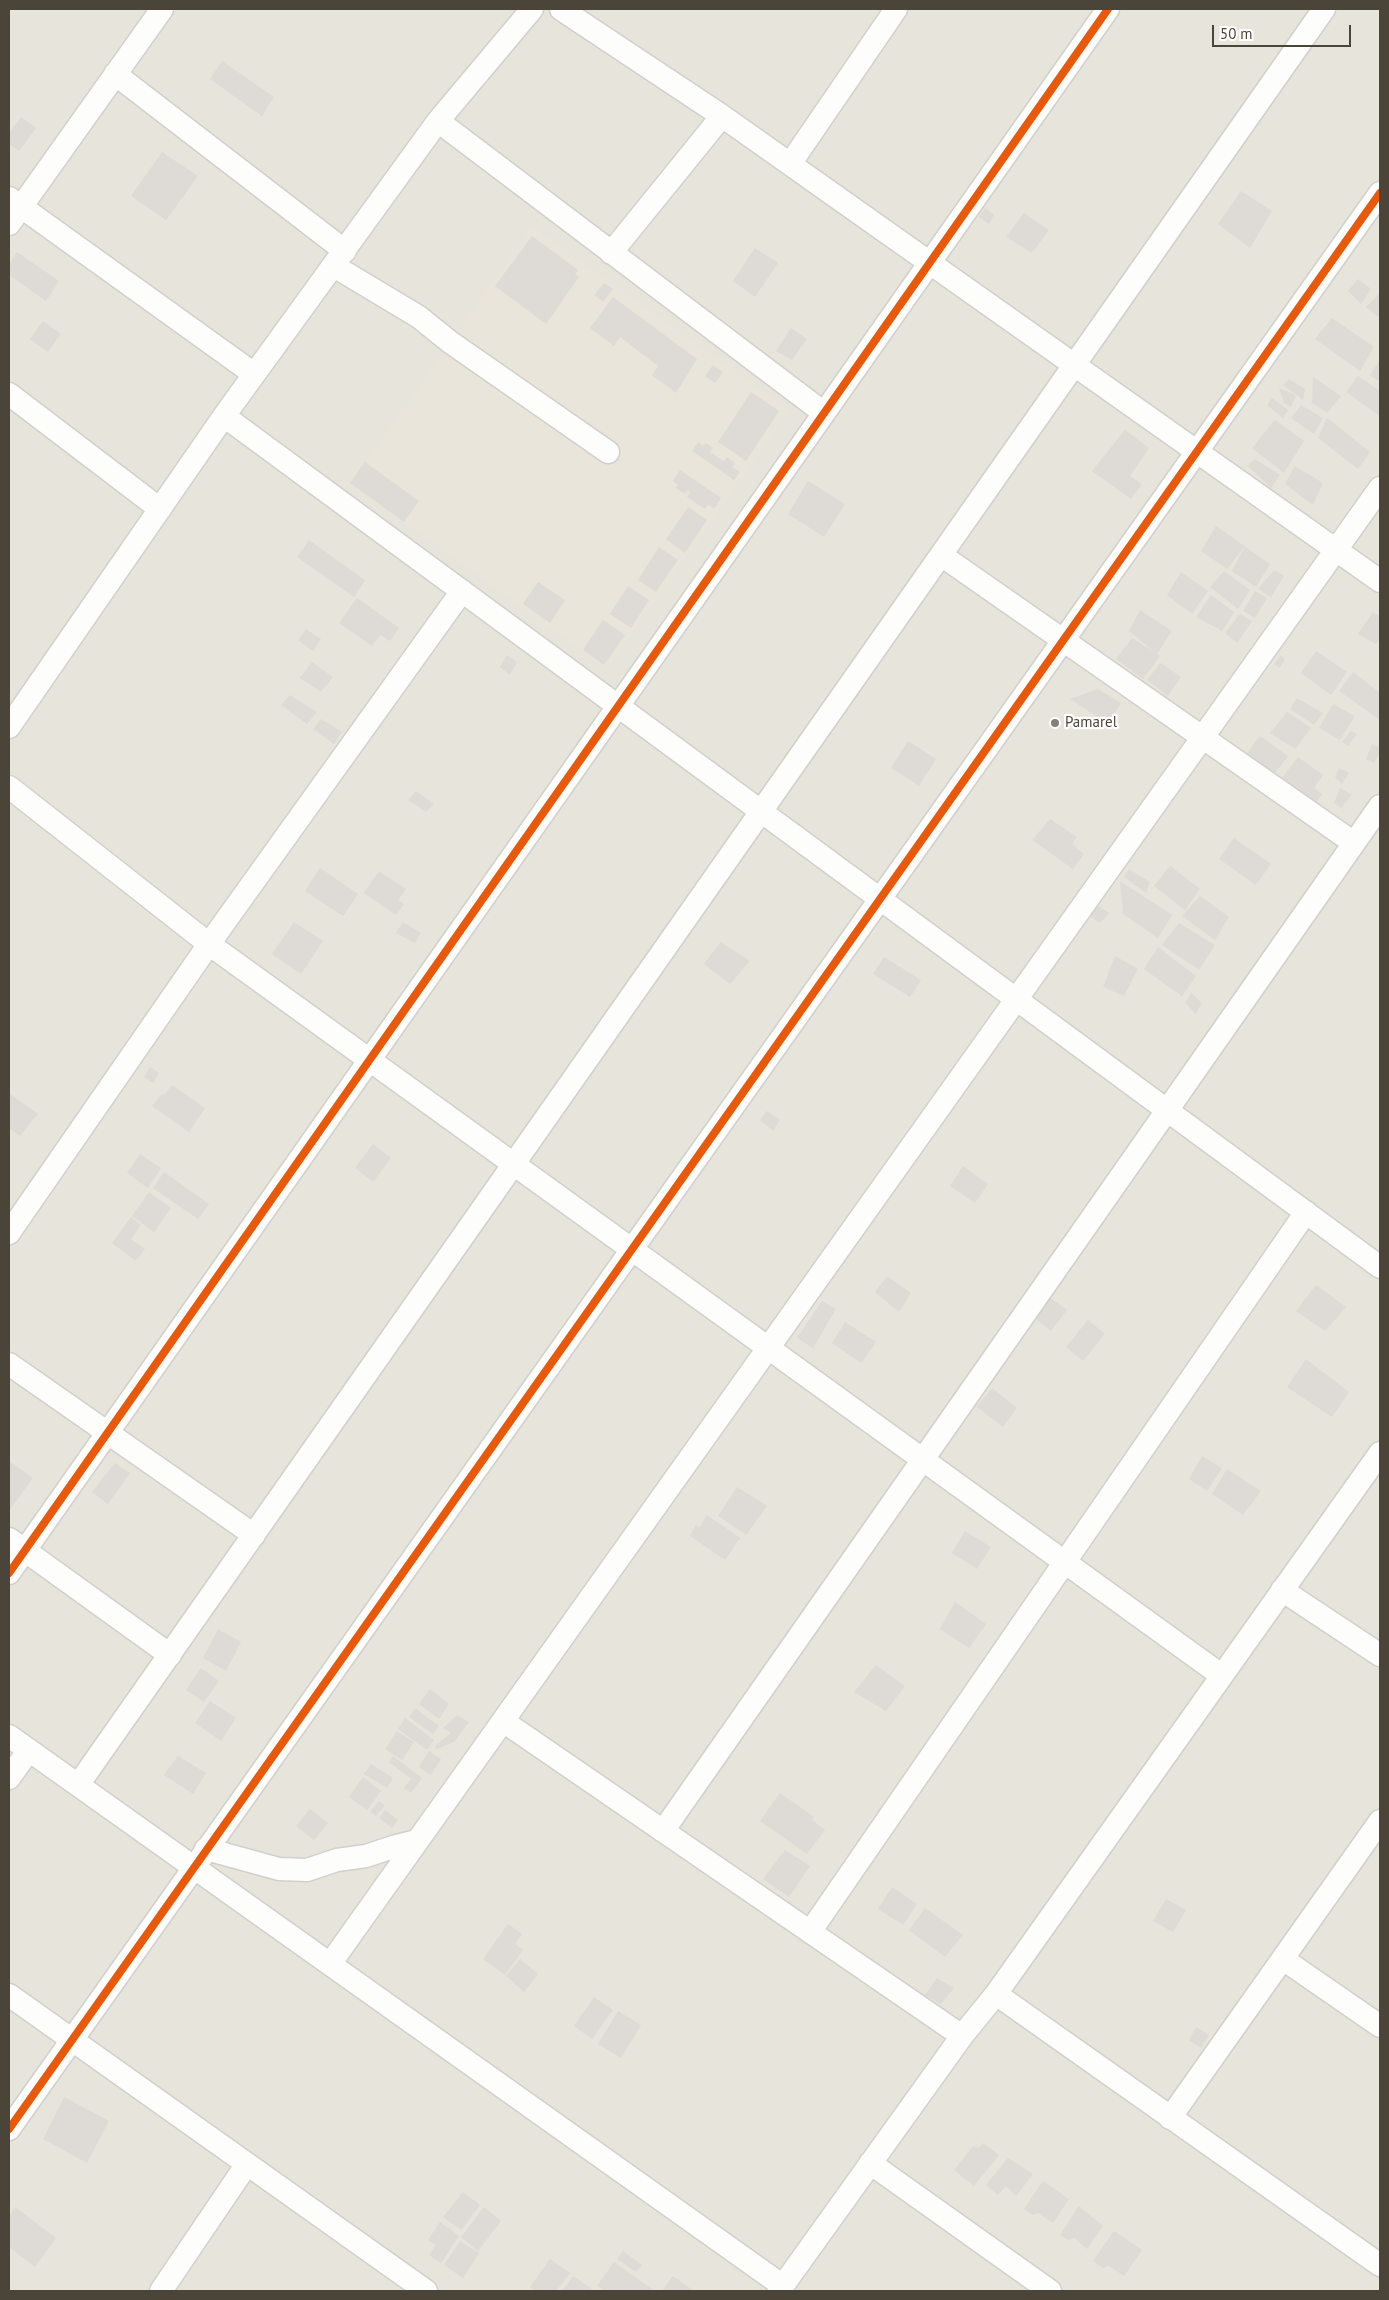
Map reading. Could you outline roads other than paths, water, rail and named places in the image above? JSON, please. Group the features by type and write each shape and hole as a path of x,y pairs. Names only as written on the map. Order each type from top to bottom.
{"street":[{"path":"162,9 13,209 254,374"},
{"path":"9,727 224,416 438,121 532,9"},
{"path":"561,9 722,116 1380,581"},
{"path":"790,164 896,9"},
{"path":"9,1573 17,1545 108,1432 1108,9"},
{"path":"78,1785 1324,9"},
{"path":"115,74 340,258 450,342 608,452"},
{"path":"612,253 722,116"},
{"path":"438,121 824,413"},
{"path":"9,2129 1380,193"},
{"path":"9,394 160,509"},
{"path":"224,416 1380,1267"},
{"path":"330,1964 1380,488"},
{"path":"941,555 1354,843"},
{"path":"9,1233 209,944 462,591"},
{"path":"9,787 209,944 1221,1675"},
{"path":"664,1831 1354,843 1380,809"},
{"path":"810,1932 1306,1212"},
{"path":"9,1364 254,1535"},
{"path":"9,1736 330,1964 781,2289 962,2036 996,1994 1221,1675 1380,1454"},
{"path":"17,1545 170,1655"},
{"path":"1282,1590 1380,1655"},
{"path":"503,1721 962,2036"},
{"path":"9,1778 29,1750"},
{"path":"1170,2118 1380,1820"},
{"path":"206,1849 279,1869 307,1870 337,1860 366,1856 418,1841"},
{"path":"1283,1959 1380,2026"},
{"path":"9,1994 426,2291"},
{"path":"996,1994 1380,2265"},
{"path":"870,2163 1050,2291"},
{"path":"161,2291 247,2164"}],"place":[{"name":"Pamarel","path":"1055,723"}]}
